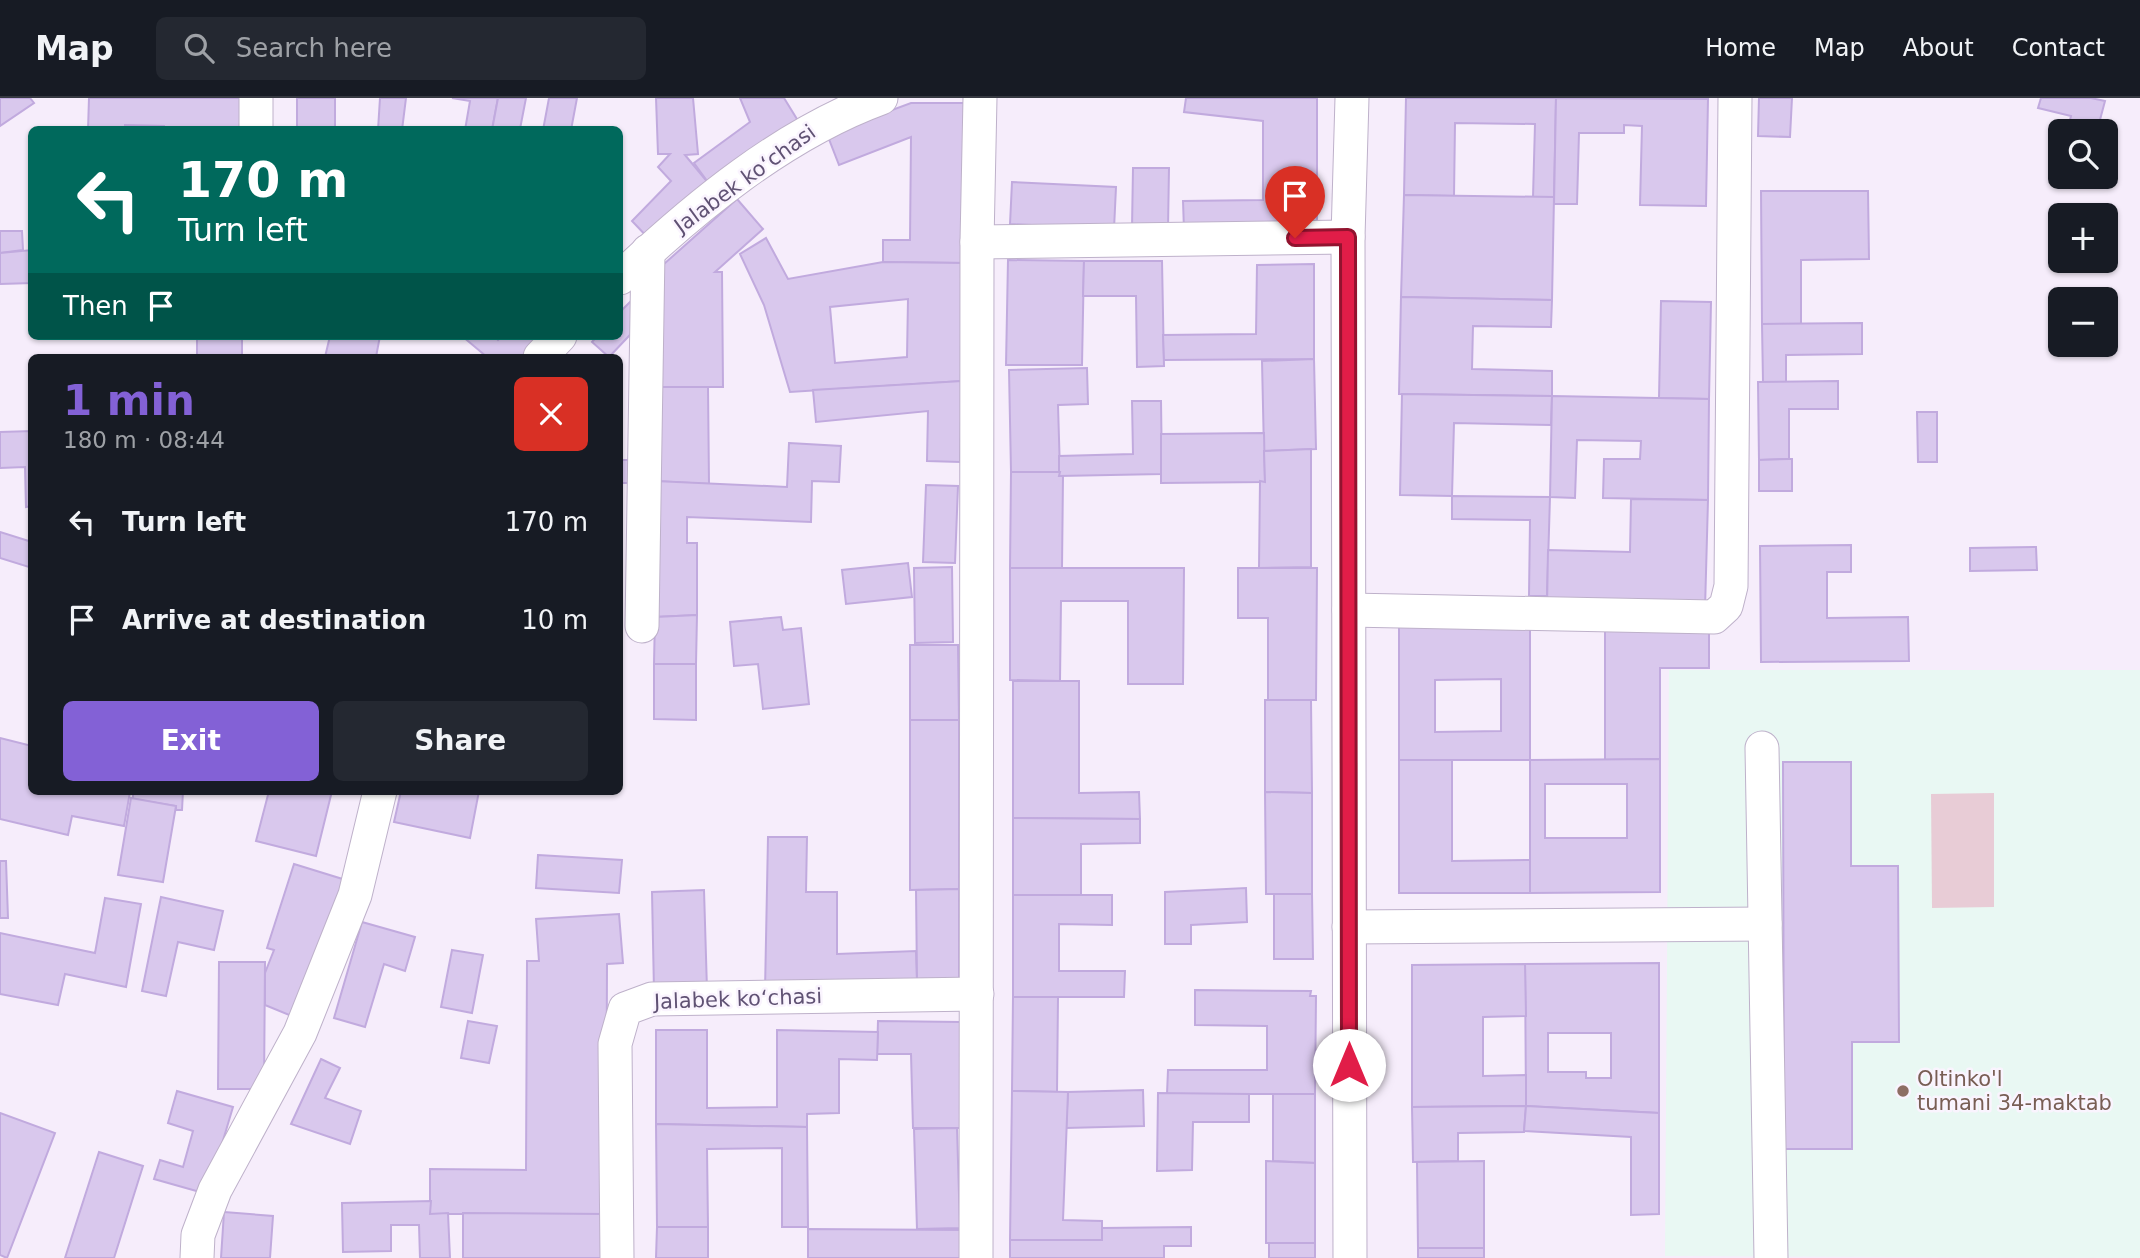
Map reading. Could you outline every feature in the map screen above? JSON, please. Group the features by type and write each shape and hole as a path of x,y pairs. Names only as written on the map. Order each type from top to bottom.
{"street":[{"path":"256,98 256,126"},
{"name":"Jalabek koʻchasi","path":"623,275 648,251 725,189 818,125 881,98"},
{"path":"976,1258 977,242 981,98"},
{"path":"1350,1258 1348,237 1352,98"},
{"path":"1349,610 1714,617 1726,606 1731,586 1735,98"},
{"path":"977,242 1348,237"},
{"path":"642,626 648,251"},
{"path":"543,354 556,340"},
{"path":"1762,748 1770,1258"},
{"path":"197,1258 198,1235 215,1190 300,1032 355,895 379,795"},
{"path":"1349,928 1765,924"},
{"name":"Jalabek koʻchasi","path":"617,1258 615,1044 625,1009 652,999 977,994"}],"shaded area":[{"name":"Oltinko'l tumani 34-maktab","path":"1669,670 2140,670 2140,1258 1665,1256"},
{"path":"1994,793 1994,907 1932,908 1931,794"}],"building":[{"path":"0,98 30,98 34,103 0,126"},
{"path":"89,98 244,98 244,126 88,126"},
{"path":"297,98 335,98 335,126 297,126"},
{"path":"380,98 406,98 402,126 378,126"},
{"path":"452,98 498,98 493,126 466,126 470,101"},
{"path":"498,98 526,98 521,126 493,126"},
{"path":"549,98 577,98 572,126 544,126"},
{"path":"656,98 693,98 698,154 685,155 710,185 652,242 632,221 671,181 658,167 670,154 658,154"},
{"path":"740,98 784,98 800,124 710,185 694,163 750,122"},
{"path":"1186,98 1317,98 1317,228 1184,230 1183,201 1263,200 1263,121 1184,112"},
{"path":"1406,98 1556,98 1554,197 1533,197 1535,124 1455,123 1454,196 1404,195"},
{"path":"1556,98 1708,99 1706,206 1640,205 1642,126 1624,125 1624,133 1579,133 1577,204 1554,204"},
{"path":"1759,98 1792,98 1790,137 1758,136"},
{"path":"2041,98 2091,98 2105,101 2100,119 2070,119 2071,116 2038,108"},
{"path":"911,103 965,103 964,263 883,262 883,240 910,240 911,137 839,165 827,134"},
{"path":"1133,168 1169,168 1168,229 1132,228"},
{"path":"1012,182 1116,187 1114,229 1010,224"},
{"path":"1761,191 1868,191 1869,259 1801,260 1801,324 1762,324"},
{"path":"1404,195 1554,197 1552,300 1401,297"},
{"path":"737,199 763,229 715,272 722,272 723,387 655,387 655,272"},
{"path":"0,231 22,231 23,250 0,253"},
{"path":"766,238 788,279 883,262 964,263 962,381 790,392 764,305 740,254","holes":["908,299 907,357 835,363 830,307"]},
{"path":"28,250 28,283 0,284 0,253"},
{"path":"1008,260 1084,261 1082,365 1006,365"},
{"path":"1084,261 1162,261 1164,366 1137,367 1136,296 1083,296"},
{"path":"1314,264 1314,359 1164,360 1163,335 1256,334 1257,265"},
{"path":"1401,297 1552,300 1551,327 1473,326 1472,369 1552,371 1552,396 1399,394"},
{"path":"1661,301 1711,302 1709,399 1659,398"},
{"path":"630,302 646,318 612,354 606,354 592,342 623,340 623,309"},
{"path":"1862,323 1862,354 1786,355 1786,382 1763,382 1762,324"},
{"path":"197,340 242,340 242,354 197,354"},
{"path":"329,340 379,340 377,354 326,354"},
{"path":"467,340 541,340 528,354 483,354"},
{"path":"1314,359 1316,449 1264,451 1262,361"},
{"path":"1087,368 1088,404 1058,405 1060,472 1011,472 1009,370"},
{"path":"962,381 960,462 927,461 928,411 816,422 813,390"},
{"path":"1838,381 1838,409 1789,409 1789,459 1759,460 1758,382"},
{"path":"655,387 708,387 709,484 655,481"},
{"path":"1402,394 1552,396 1551,425 1454,423 1452,496 1400,495"},
{"path":"1552,396 1709,399 1708,500 1603,498 1604,459 1640,459 1641,441 1577,440 1575,498 1550,497"},
{"path":"1132,401 1161,401 1162,474 1059,476 1059,456 1133,454"},
{"path":"1917,412 1937,412 1937,462 1918,462"},
{"path":"28,431 28,507 25,467 0,468 0,432"},
{"path":"1264,433 1265,482 1161,483 1161,434"},
{"path":"789,443 841,446 839,482 812,481 811,522 687,517 687,543 697,543 697,615 655,617 655,481 787,487"},
{"path":"1311,449 1311,567 1259,568 1260,481 1265,482 1264,451"},
{"path":"1792,459 1792,491 1759,491 1759,460"},
{"path":"623,460 642,460 642,483 623,483"},
{"path":"1011,472 1060,472 1059,476 1063,476 1062,568 1010,568"},
{"path":"926,485 958,486 955,563 923,562"},
{"path":"1452,496 1550,497 1547,596 1529,596 1530,520 1452,519"},
{"path":"1631,499 1708,500 1705,609 1547,607 1548,550 1630,552"},
{"path":"0,532 28,541 28,567 0,558"},
{"path":"1851,545 1851,572 1827,572 1827,618 1908,617 1909,661 1761,662 1760,546"},
{"path":"2036,547 2037,570 1970,571 1970,548"},
{"path":"908,563 912,597 846,604 842,570"},
{"path":"952,567 953,642 915,643 914,568"},
{"path":"1010,568 1184,568 1183,684 1128,684 1128,601 1061,601 1060,681 1010,680"},
{"path":"1238,568 1317,568 1316,700 1268,700 1268,618 1238,618"},
{"path":"697,615 696,664 654,664 655,617"},
{"path":"781,617 783,630 801,628 809,704 763,709 758,664 734,666 730,622"},
{"path":"1530,625 1530,760 1399,760 1399,626","holes":["1501,679 1501,731 1435,732 1435,680"]},
{"path":"1709,628 1709,668 1660,668 1660,759 1605,760 1605,629"},
{"path":"910,645 958,645 959,720 910,720"},
{"path":"654,664 696,664 696,720 654,719"},
{"path":"1013,681 1079,681 1079,793 1139,792 1140,819 1013,818"},
{"path":"1265,700 1311,700 1312,793 1265,792"},
{"path":"910,720 959,720 959,889 910,890"},
{"path":"0,738 28,745 28,795 129,795 124,826 72,816 68,835 0,819"},
{"path":"1660,759 1660,892 1530,893 1530,760","holes":["1545,784 1627,784 1627,838 1545,838"]},
{"path":"1399,760 1452,760 1452,861 1530,860 1530,893 1399,893"},
{"path":"1783,762 1851,762 1851,866 1898,866 1899,1042 1852,1042 1852,1149 1784,1149"},
{"path":"1265,792 1312,793 1312,894 1266,894"},
{"path":"133,795 183,795 182,810 176,810 176,806 133,799"},
{"path":"268,795 331,795 316,856 256,841"},
{"path":"400,795 478,795 470,838 394,822"},
{"path":"131,798 176,806 163,882 118,875"},
{"path":"1013,818 1140,819 1140,843 1081,844 1081,895 1013,895"},
{"path":"768,837 807,837 806,892 837,892 837,954 916,951 917,980 765,991"},
{"path":"538,855 622,860 619,893 536,888"},
{"path":"0,861 6,861 8,918 0,918"},
{"path":"294,864 349,881 299,1019 265,1005 265,973 274,950 267,948"},
{"path":"1246,888 1247,922 1191,925 1191,944 1165,944 1165,892"},
{"path":"959,889 959,979 917,980 916,890"},
{"path":"704,890 707,990 654,991 652,892"},
{"path":"1274,894 1312,894 1313,959 1274,959"},
{"path":"1013,895 1112,895 1112,925 1059,924 1059,971 1125,971 1124,997 1013,997"},
{"path":"161,897 223,911 214,950 178,942 166,996 142,991"},
{"path":"105,898 141,904 126,987 65,974 58,1005 0,994 0,933 95,953"},
{"path":"619,914 623,963 607,964 606,1214 430,1214 430,1169 526,1170 527,961 539,961 536,919"},
{"path":"362,922 415,937 405,971 384,964 365,1027 334,1018"},
{"path":"452,950 483,955 472,1013 441,1007"},
{"path":"219,962 265,962 264,1089 218,1089"},
{"path":"1659,963 1659,1113 1526,1106 1525,964","holes":["1548,1033 1611,1033 1611,1078 1586,1078 1586,1072 1548,1072"]},
{"path":"1525,964 1526,1016 1483,1017 1483,1076 1526,1075 1526,1106 1412,1107 1412,965"},
{"path":"1195,990 1311,991 1310,996 1316,996 1315,1094 1167,1094 1168,1070 1267,1070 1267,1026 1195,1025"},
{"path":"1013,997 1058,997 1057,1092 1012,1091"},
{"path":"468,1021 497,1026 489,1063 461,1058"},
{"path":"878,1021 960,1022 961,1128 913,1128 911,1054 877,1054"},
{"path":"656,1030 707,1030 707,1108 777,1107 777,1030 878,1032 877,1060 839,1059 839,1113 807,1114 807,1127 656,1124"},
{"path":"321,1059 340,1068 325,1098 361,1111 350,1144 291,1124"},
{"path":"1143,1090 1144,1126 1066,1128 1068,1092"},
{"path":"177,1091 233,1107 207,1194 154,1179 160,1160 183,1167 193,1131 168,1123"},
{"path":"1012,1091 1068,1092 1063,1220 1102,1221 1102,1240 1010,1240"},
{"path":"1158,1093 1249,1094 1249,1122 1193,1122 1192,1170 1157,1171"},
{"path":"1273,1094 1315,1094 1315,1163 1273,1161"},
{"path":"1526,1106 1524,1132 1458,1133 1458,1161 1413,1162 1412,1107"},
{"path":"1526,1106 1659,1113 1659,1214 1631,1215 1631,1137 1524,1131"},
{"path":"0,1113 55,1133 7,1258 0,1255"},
{"path":"656,1124 807,1127 808,1227 782,1227 782,1148 707,1149 708,1227 657,1227"},
{"path":"957,1128 960,1228 917,1229 914,1129"},
{"path":"99,1152 143,1166 114,1258 65,1258"},
{"path":"1266,1161 1315,1163 1315,1243 1266,1243"},
{"path":"1484,1161 1484,1248 1418,1248 1417,1162"},
{"path":"431,1201 430,1214 448,1213 450,1258 420,1258 419,1225 391,1225 391,1251 343,1252 342,1203"},
{"path":"224,1212 273,1216 270,1258 221,1258"},
{"path":"463,1213 606,1214 606,1258 463,1258"},
{"path":"657,1227 708,1227 708,1258 656,1258"},
{"path":"1191,1227 1191,1246 1164,1246 1164,1258 1010,1258 1010,1240 1102,1240 1102,1228"},
{"path":"808,1229 963,1230 962,1258 808,1258"},
{"path":"1269,1243 1315,1243 1315,1258 1269,1258"},
{"path":"1418,1248 1484,1248 1484,1258 1418,1258"}],"place":[{"name":"Oltinko'l tumani 34-maktab","path":"1903,1091"}],"route":[{"path":"1295,238 1348,237 1349,1065"}]}
